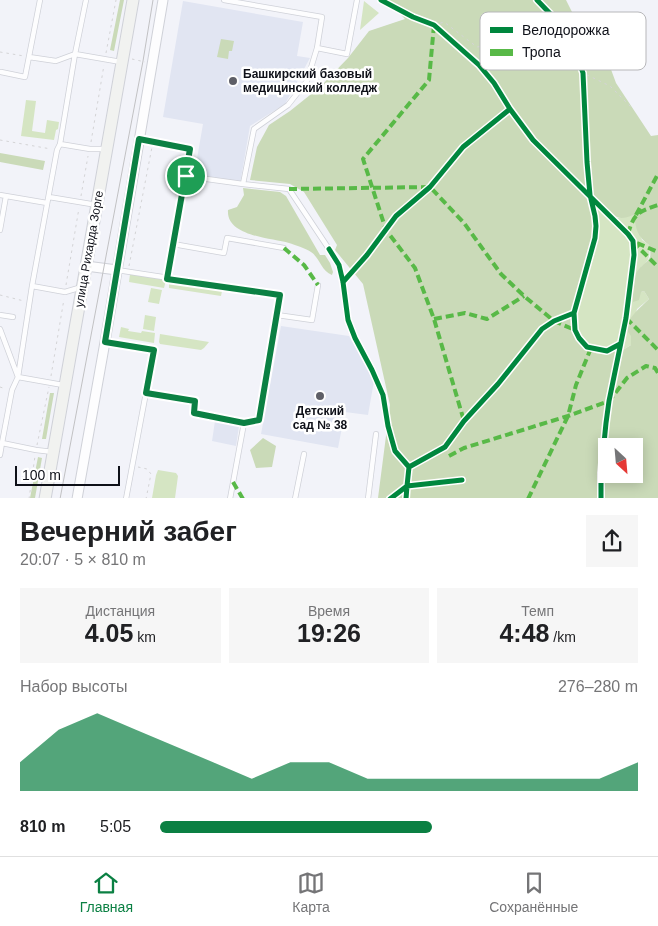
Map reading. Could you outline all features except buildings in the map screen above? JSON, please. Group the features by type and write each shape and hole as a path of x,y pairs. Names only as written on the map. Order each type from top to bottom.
{"main road":[{"name":"улица Рихарда Зорге","path":"45,498 133,0"}],"street":[{"path":"76,498 105,342 163,0"},
{"path":"86,266 117,270"}],"lane":[{"path":"1,72 25,77 40,0"},
{"path":"0,455 12,390 18,377 32,286 57,150 60,144 74,54 86,0"},
{"path":"224,0 322,17 317,48 306,80 288,106 254,129 243,184"},
{"path":"317,48 347,54 357,0"},
{"path":"29,57 56,61 74,54 122,62"},
{"path":"139,139 190,149 167,279"},
{"path":"60,144 90,149 107,149"},
{"path":"186,176 289,189 329,249"},
{"path":"0,195 97,206"},
{"path":"0,230 6,196"},
{"path":"173,244 224,253 227,238 284,248"},
{"path":"117,270 280,295 259,420 244,423 194,413 195,401 146,393"},
{"path":"277,315 312,320 318,285"},
{"path":"32,286 65,292 82,287"},
{"path":"0,315 13,317"},
{"path":"0,329 18,377"},
{"path":"105,342 154,350 126,498"},
{"path":"18,377 65,385"},
{"path":"230,498 244,423"},
{"path":"368,498 376,434"},
{"path":"1,443 53,452"},
{"path":"295,498 304,454"}],"path":[{"path":"29,498 116,0"},
{"path":"432,17 434,25"},
{"path":"427,22 440,30"},
{"path":"434,25 444,22 477,47 480,47"},
{"path":"0,52 29,57"},
{"path":"579,70 610,86 632,108"},
{"path":"582,70 584,83"},
{"path":"0,140 57,150"},
{"path":"128,272 152,142"},
{"path":"0,295 30,303"},
{"path":"132,466 148,469 151,474 146,498"}],"shaded area":[{"name":"Башкирский базовый медицинский колледж","path":"183,1 303,22 297,56 310,58 285,104 250,126 240,184 194,176 203,124 163,117"},
{"name":"Детский сад № 38","path":"281,326 349,336 374,381 368,415 345,412 338,448 261,434"},
{"path":"215,421 239,426 236,446 212,441"}],"green space":[{"path":"120,0 124,0 114,51 110,50"},
{"path":"387,0 566,0 572,12 480,12 480,70 611,70 616,83 651,136 658,135 658,498 378,498 390,405 363,284 335,250 337,245 304,192 290,184 250,180 257,147 269,125 320,87 348,58 369,31 405,19","holes":["601,209 619,218 634,215 638,232 649,245 650,257 637,272 632,284 633,302 639,300 641,292 644,291 649,299 627,324 626,329 631,336 631,345 621,351 598,354 586,349 577,338 573,327 572,312 598,210"]},
{"path":"364,1 379,13 360,30"},
{"path":"221,39 234,41 232,51 229,51 228,59 217,57"},
{"path":"26,100 36,101 32,131 45,133 47,120 59,122 54,140 21,136"},
{"path":"0,153 45,161 43,170 0,162"},
{"path":"243,188 280,192 286,196 320,255 325,255 330,263 332,275 325,271 309,251 289,243 242,231 234,225 229,219 228,210 237,207 244,195"},
{"path":"598,209 607,211 618,218 634,215 642,240 649,245 649,258 641,267 641,292 644,291 649,299 637,309 631,345 621,351 598,354 586,349 577,338 573,327 572,312 588,255"},
{"path":"130,274 166,280 164,288 129,282"},
{"path":"169,282 222,291 221,296 169,288"},
{"path":"151,288 162,290 159,304 148,302"},
{"path":"145,315 156,317 154,331 143,329"},
{"path":"121,327 129,329 128,331 155,333 154,343 119,337"},
{"path":"160,334 209,342 201,350 160,344"},
{"path":"50,393 54,393 46,439 42,439"},
{"path":"263,438 276,446 272,467 256,468 250,450"},
{"path":"38,457 42,458 35,498 30,498"},
{"path":"158,470 176,473 178,476 175,498 152,498"}],"tram line":[{"path":"60,498 153,0"}],"marked path":[{"path":"434,25 429,80 363,159 386,230 415,268 434,319 464,421"},
{"path":"636,215 658,174"},
{"path":"289,189 430,187 464,223 501,274 554,321 575,330"},
{"path":"628,234 632,222 638,214 658,205"},
{"path":"633,242 658,267"},
{"path":"637,243 658,252"},
{"path":"284,248 304,265 318,285"},
{"path":"434,319 465,313 487,319 524,296"},
{"path":"626,318 658,350"},
{"path":"528,498 568,416 576,385 591,348"},
{"path":"449,456 464,448 568,416 609,401 627,378 646,366 655,368 658,373"},
{"path":"233,482 242,498"}],"cycle path":[{"path":"381,0 413,17 434,25 480,66"},
{"path":"537,0 549,12"},
{"path":"483,70 533,140 633,241 634,255 626,318 606,423 601,473 601,498"},
{"path":"582,70 587,162 590,195 596,226 595,238 574,313 575,330 587,347 607,351 620,344"},
{"path":"343,282 367,255 396,216 430,187 463,147 510,109"},
{"path":"329,249 339,265 348,320 383,395 388,426 395,451 409,467 406,498"},
{"path":"409,467 445,447 464,421 498,384 542,329 554,321 574,313"},
{"path":"391,498 407,486 462,480"}],"place":[{"name":"Башкирский базовый медицинский колледж","path":"233,81"},
{"name":"Детский сад № 38","path":"320,396"}],"route":[{"path":"139,139 190,149 186,176 167,279 280,295 259,420 244,423 194,413 195,401 146,393 154,350 105,342 139,139"}]}
